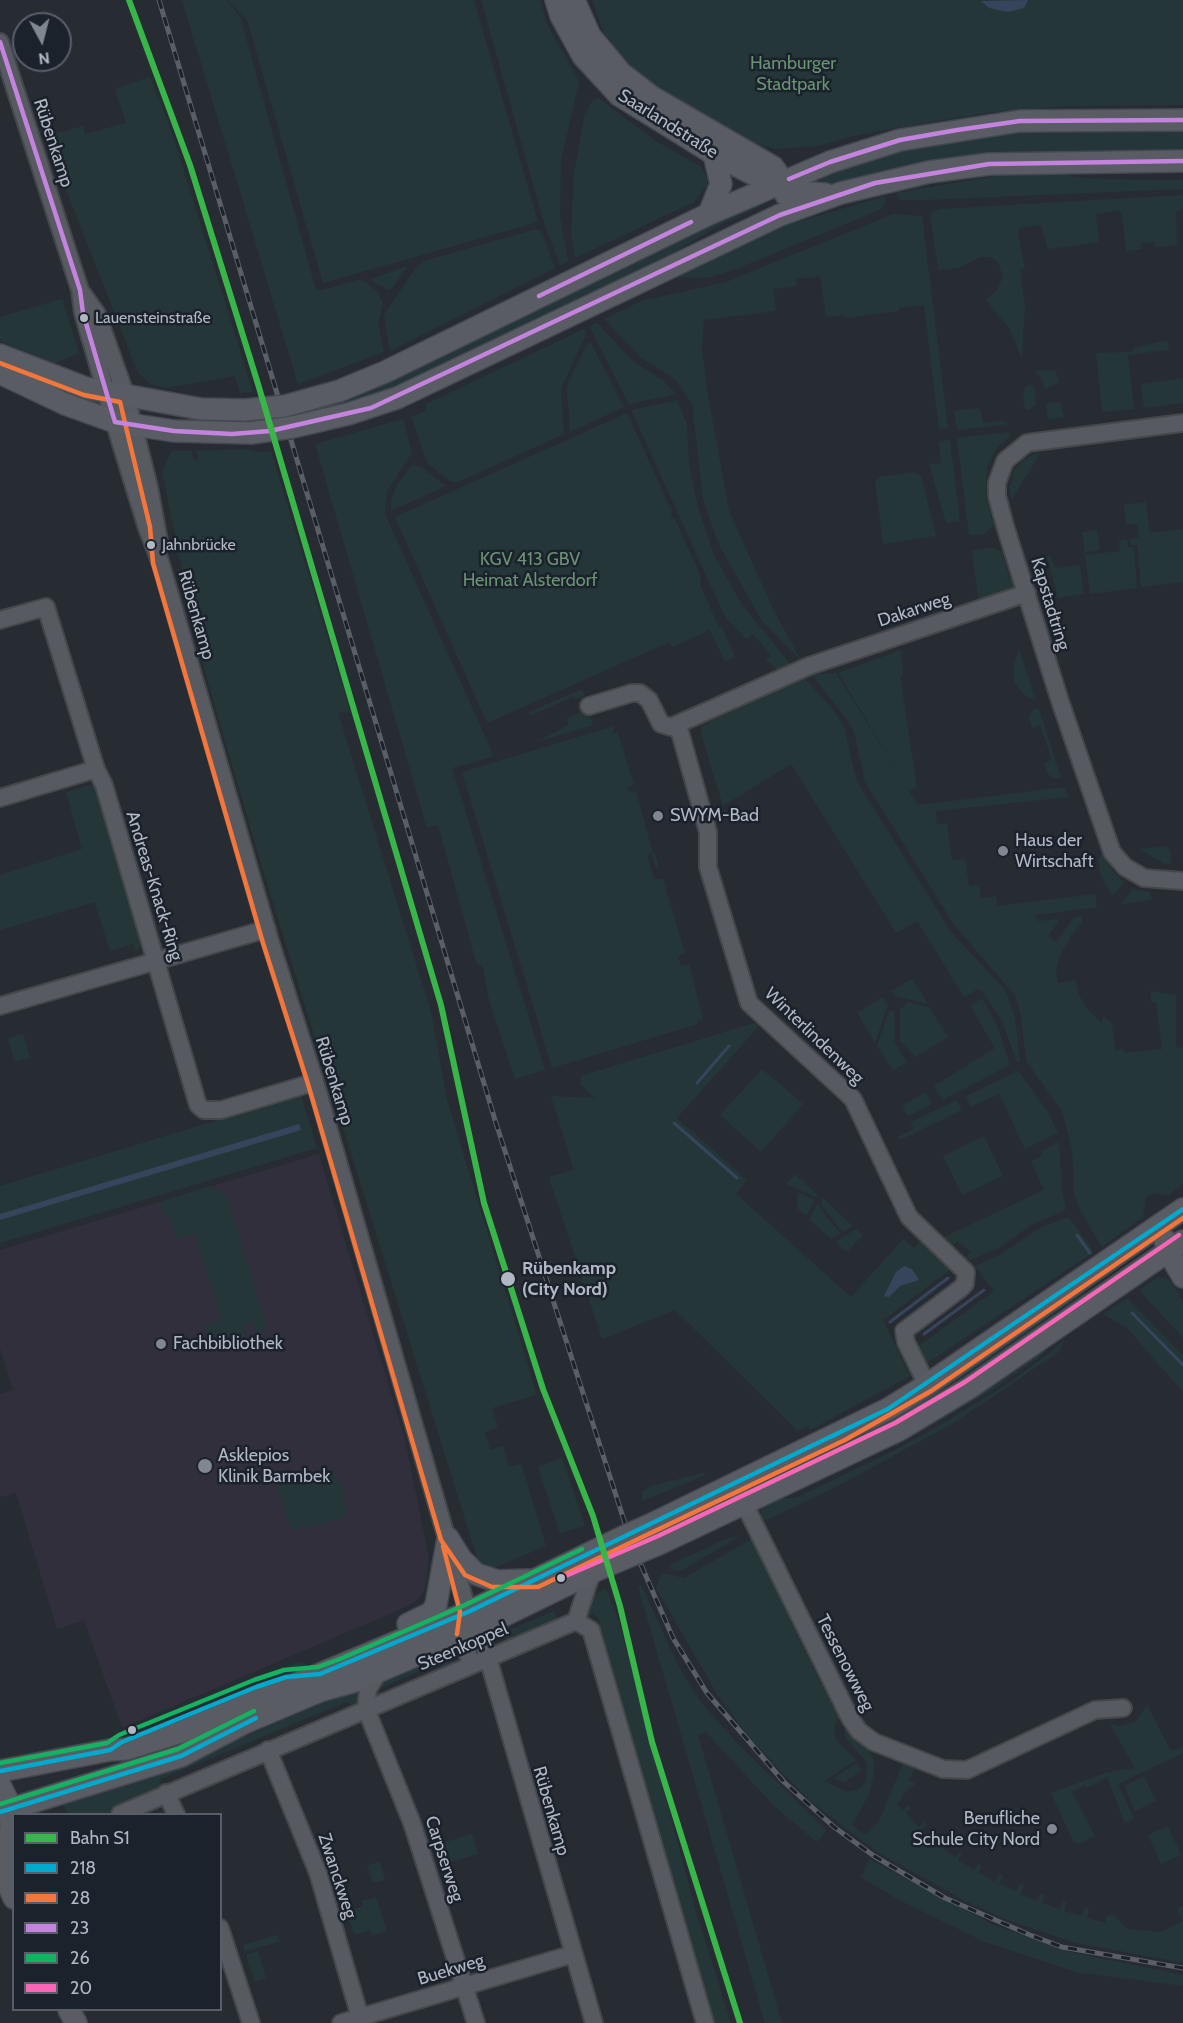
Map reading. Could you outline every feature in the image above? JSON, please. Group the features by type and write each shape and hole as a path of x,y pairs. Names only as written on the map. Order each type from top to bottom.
{"main road":[{"name":"Saarlandstraße","path":"555,0 575,43 602,79 645,113 714,154 781,186 807,194 841,193"},
{"name":"Saarlandstraße","path":"574,0 597,46 629,80 692,121 773,167 781,186"},
{"path":"0,356 76,385 117,395 211,410 285,406 339,391 385,372 613,259 709,214 781,186 830,162 900,140 1020,121 1183,120"},
{"path":"709,214 721,184 714,154"},
{"path":"758,158 783,165 830,162"},
{"path":"0,373 65,404 124,424 198,433 250,433 293,428 397,398 780,215 841,193 929,172 989,164 1183,161"},
{"path":"780,215 781,186"},
{"path":"448,1538 469,1569 483,1577 497,1581 535,1580 661,1543 900,1430 969,1388 1073,1316 1163,1247 1179,1212"},
{"path":"6,1811 54,1793 181,1756 244,1723 380,1670 594,1564 654,1523 888,1408 927,1385 1091,1273 1163,1247"},
{"path":"1163,1247 1183,1277"},
{"path":"920,1419 928,1404 927,1385"},
{"path":"888,1408 902,1415 903,1423 900,1430"},
{"path":"343,1666 363,1644 433,1611 440,1592 448,1538"},
{"path":"0,1771 110,1750 127,1749 181,1732 343,1666 470,1625 535,1580"},
{"path":"0,1785 6,1811 9,1887 12,1894"}],"street":[{"name":"Rübenkamp","path":"0,42 80,290 97,314 124,424 158,526 160,561 267,929 315,1082 448,1538 470,1625 487,1659 594,2023"},
{"name":"Kapstadtring","path":"1182,423 1051,438 1027,443 1012,453 999,471 997,496 1075,745 1112,852 1125,867 1144,878 1183,881"},
{"name":"Dakarweg","path":"678,724 814,664 1027,593"},
{"name":"Andreas-Knack-Ring","path":"0,620 45,607 96,769 104,785 198,1105 204,1110 221,1110 315,1082"},
{"path":"589,706 640,693 649,700 663,726 678,724"},
{"name":"Winterlindenweg","path":"678,724 708,832 709,871 747,999 762,1017 853,1099 909,1217 966,1272 965,1284 960,1289 904,1331 906,1342 927,1385"},
{"path":"0,798 96,769"},
{"path":"0,1006 267,929"},
{"name":"Tessenowweg","path":"735,1485 850,1718 859,1731 874,1742 943,1769 967,1770 1095,1710 1123,1708"},
{"path":"594,1564 576,1622 591,1630 705,2023"},
{"name":"Steenkoppel","path":"124,1813 166,1793 576,1622"},
{"name":"Rübenkamp","path":"470,1625 471,1665"},
{"path":"366,1709 368,1689 380,1670"},
{"name":"Carpserweg","path":"366,1709 412,1823 476,2023"},
{"name":"Zwanckweg","path":"268,1750 318,1873 360,2017"},
{"path":"166,1793 175,1813"},
{"path":"222,1934 251,2023"},
{"name":"Buekweg","path":"341,2023 573,1954"}],"shaded area":[{"name":"Asklepios Klinik Barmbek","path":"319,1154 405,1440 429,1558 425,1589 417,1600 399,1610 122,1728 84,1620 57,1629 16,1493 0,1497 0,1394 13,1390 0,1348 0,1250"}],"green space":[{"path":"182,0 226,0 240,16 315,287 318,291 361,279 378,292 383,304 378,324 384,352 298,384"},
{"path":"227,0 474,0 538,222 323,283 247,20"},
{"path":"481,0 540,0 548,26 579,81 561,160 560,217 568,261 560,265 544,223"},
{"name":"Hamburger Stadtpark","path":"592,0 1183,0 1183,105 1064,106 985,113 862,134 817,146 775,149 749,141 671,96 641,74 620,56 604,33"},
{"path":"150,77 172,133 253,392 240,393 235,376 166,388 150,384 138,373 45,136 83,126 85,134 126,123 115,89"},
{"path":"598,98 656,141 701,167 707,178 707,185 694,202 575,258 571,235 574,173 585,114 593,100"},
{"path":"1183,127 1183,153 899,169 835,184 810,187 792,184 860,161 926,144 1009,131"},
{"path":"1059,174 1091,179 1183,180 1183,189 924,200 900,200 895,193 1001,175"},
{"path":"1183,195 1183,208 1176,213 1177,245 1155,247 1154,242 1141,243 1141,249 1126,251 1122,214 1118,210 1096,214 1099,242 1048,249 1041,225 1019,228 1018,234 1025,268 1020,270 1025,305 1022,359 1011,331 986,300 997,290 1003,277 998,262 990,257 980,257 958,268 938,270 930,214 940,209"},
{"path":"886,196 884,206 879,210 739,268 710,277 672,278 708,259 786,225"},
{"path":"752,201 761,206 718,226 669,255 416,380 345,407 249,425 163,422 163,418 227,421 275,416"},
{"path":"893,214 922,216 948,428 939,429 924,305 899,308 899,311 844,318 843,315 826,317 820,276 796,279 797,286 773,289 776,311 704,320 702,349 708,395 729,511 773,609 800,659 762,621 719,545 703,500 692,404 675,379 640,357 604,319 641,301 726,282"},
{"path":"537,229 541,231 555,268 390,351 384,315 415,269 424,261"},
{"path":"408,266 393,287 387,290 370,279"},
{"path":"62,299 79,353 55,363 0,341 0,317"},
{"path":"597,323 633,361 664,381 676,394 629,404 589,326"},
{"path":"584,329 586,334 561,389 564,434 458,482 451,482 428,464 411,417 426,411 426,404"},
{"path":"1168,340 1169,350 1128,355 1134,409 1102,412 1096,353 1131,352 1136,347"},
{"path":"588,343 591,343 624,407 570,432 567,390 569,380"},
{"path":"1055,370 1059,382 1045,389 1040,377 1034,371"},
{"path":"1183,378 1183,403 1144,408 1141,384"},
{"path":"1030,384 1035,389 1036,405 1029,410 1025,408 1023,398 1025,387"},
{"path":"677,400 687,424 689,464 698,507 713,553 742,605 793,667 779,671 766,660 771,655 753,634 747,639 726,619 631,410"},
{"path":"1060,402 1064,417 1048,419 1046,404"},
{"path":"977,408 981,411 983,423 1001,421 1009,424 957,430 954,411"},
{"name":"KGV 413 GBV Heimat Alsterdorf","path":"627,413 672,512 671,519 675,519 701,577 700,584 719,628 722,627 735,657 725,662 710,630 672,647 669,642 487,723 395,517"},
{"path":"403,419 412,453 387,491 385,514 493,754 492,757 452,768 545,1070 515,1079 489,1000 483,968 476,962 438,825 427,828 315,444"},
{"path":"1009,432 1009,438 997,447 987,467 986,499 994,525 984,534 969,535 957,438"},
{"path":"950,440 960,521 946,523 929,464 941,463 939,441"},
{"path":"245,449 256,452 271,451 350,711 338,713 431,1012 447,1100 537,1395 492,1408 498,1428 485,1432 490,1450 503,1446 509,1467 521,1464 546,1546 492,1569 479,1564 261,864 204,669 189,604 162,471 172,451 191,451 194,461 199,460 196,451"},
{"path":"1037,453 1040,454 1011,500 1010,486 1014,470 1022,461"},
{"path":"412,465 419,466 446,486 391,511 391,500 397,485"},
{"path":"915,472 921,476 936,536 883,544 875,481 879,477"},
{"path":"1146,502 1150,533 1183,529 1183,582 1141,587 1137,545 1131,545 1130,539 1139,537 1138,524 1126,525 1124,505"},
{"path":"1097,530 1100,550 1085,552 1082,532"},
{"path":"1127,539 1128,547 1134,548 1137,588 1090,594 1085,555 1120,551 1119,540"},
{"path":"992,547 1002,552 1010,579 1015,580 1015,585 1012,590 982,600 978,598 972,550"},
{"path":"1047,556 1050,556 1056,568 1080,565 1084,594 1058,598"},
{"path":"1019,649 1036,701 1023,694 1014,681 1014,664"},
{"path":"901,650 903,675 900,676 917,788 908,790 918,805 1065,787 1069,797 936,811 937,824 947,823 952,860 965,859 969,886 979,885 981,898 996,896 997,906 1095,894 1097,907 1036,915 1037,921 1060,919 1048,936 1056,942 1074,917 1081,916 1082,923 1074,931 1060,955 1056,972 1058,983 1075,980 1078,993 1087,1009 1102,1023 1103,1016 1112,1023 1115,1050 1123,1049 1124,1053 1162,1049 1156,1002 1151,1002 1151,991 1176,995 1176,1047 1183,1048 1183,1183 1169,1195 1153,1193 1146,1197 1143,1217 1102,1247 1082,1214 1074,1194 1072,1150 1062,1111 1026,1061 1021,1015 1015,995 954,925 865,782 854,732 846,718 812,675 836,673 903,780 838,673"},
{"path":"805,679 832,708 844,726 856,780 951,932 1005,990 1015,1017 1020,1062 1017,1062 1001,1019 983,992 978,989 964,997 917,921 896,933 791,764 723,806 701,734 701,726 741,707 746,702"},
{"path":"582,689 584,696 576,699 574,696 530,716 529,712"},
{"path":"588,709 593,725 536,742 569,725 567,718"},
{"path":"1034,709 1039,709 1061,778 1053,778 1048,774 1044,763 1052,760 1040,725 1032,728 1029,716"},
{"path":"614,726 612,734 618,732 634,785 627,788 628,791 636,792 659,867 656,868 652,854 647,855 654,879 663,879 685,953 678,956 681,966 689,964 703,1019 698,1020 698,1024 552,1068 462,772"},
{"path":"94,784 120,851 144,938 136,952 133,944 110,951 95,902 0,930 0,875 82,849 66,792"},
{"path":"1166,846 1170,850 1172,863 1164,864 1140,849"},
{"path":"1102,853 1113,871 1124,882 1112,896 1101,877 1098,860"},
{"path":"1133,889 1150,892 1152,900 1121,904"},
{"path":"912,979 928,1004 895,996 891,991"},
{"path":"883,997 888,1005 875,1043 857,1013"},
{"path":"982,998 996,1023 1010,1065 942,1100 934,1086 995,1048 970,1006"},
{"path":"908,1002 929,1007 948,1037 916,1057 900,1041 900,1010"},
{"path":"889,1011 894,1011 895,1043 907,1062 893,1071 877,1046"},
{"path":"754,1023 758,1027 677,1118 747,1180 736,1194 851,1297 903,1239 914,1248 920,1242 951,1269 883,1320 910,1376 810,1430 809,1426 798,1431 675,1310 602,1339 549,1177 574,1170 551,1096 595,1098 580,1084 581,1076"},
{"path":"23,1034 30,1058 15,1062 8,1038"},
{"path":"762,1069 803,1104 761,1152 720,1115"},
{"path":"1018,1071 1048,1112 1058,1133 1025,1149 999,1094 971,1107 966,1096"},
{"path":"925,1092 932,1104 908,1116 902,1106"},
{"path":"301,1095 317,1148 0,1243 0,1186"},
{"path":"957,1100 962,1110 900,1140 898,1137 914,1129 910,1122"},
{"path":"984,1136 1003,1176 962,1195 943,1156"},
{"path":"1059,1142 1062,1190 1066,1208 1064,1211 1031,1225 999,1248 970,1260 966,1257 971,1252 957,1241 953,1245 944,1237 1044,1190 1031,1161 1041,1157 1042,1151"},
{"path":"795,1174 819,1196 818,1198 786,1184"},
{"path":"210,1186 227,1195 266,1326 264,1332 256,1334 252,1322 243,1324 246,1337 231,1339 232,1341 222,1344 221,1342 209,1343 204,1326 221,1320 195,1234 176,1239 168,1214 163,1215 160,1206 162,1201"},
{"path":"797,1192 815,1200 806,1216 797,1208"},
{"path":"822,1197 853,1226 843,1232 821,1204"},
{"path":"818,1203 826,1217 841,1234 831,1239 809,1219"},
{"path":"1069,1217 1094,1252 926,1364 916,1348 994,1291 975,1266 998,1256 1043,1226"},
{"path":"856,1229 863,1235 847,1252 835,1242"},
{"path":"1158,1277 1169,1279 1183,1302 1183,1338 1139,1290"},
{"path":"1083,1290 1085,1293 933,1401 936,1389"},
{"path":"1127,1298 1183,1355 1183,1392 1127,1328 1103,1314"},
{"path":"1060,1337 1038,1358 994,1389 896,1446 895,1445 903,1441 911,1431 916,1433 1002,1381 1027,1363 1028,1358"},
{"path":"1065,1338 1059,1352 955,1422 838,1486 766,1520 761,1518 762,1506 779,1498 796,1498 899,1448 947,1421 1006,1385 1052,1351"},
{"path":"562,1458 585,1526 560,1533 538,1467"},
{"path":"327,1468 334,1473 342,1487 346,1514 342,1518 291,1531 277,1489 278,1483 285,1478"},
{"path":"703,1473 706,1475 642,1501 642,1492 651,1486"},
{"path":"741,1535 683,1570 676,1571 667,1566 726,1539"},
{"path":"752,1539 792,1615 790,1621 833,1707 837,1708 841,1716 834,1726 836,1740 856,1760 824,1781 847,1792 858,1790 866,1782 868,1764 845,1737 844,1730 848,1729 868,1750 874,1761 869,1794 852,1825 865,1835 879,1821 904,1761 916,1766 909,1780 916,1784 902,1795 903,1798 897,1804 903,1810 909,1805 911,1808 906,1813 919,1827 924,1822 927,1824 922,1830 937,1843 942,1837 944,1840 940,1846 955,1857 960,1852 962,1853 958,1860 974,1870 978,1864 982,1866 979,1873 995,1882 999,1874 1003,1876 999,1884 1016,1891 1020,1884 1024,1885 1020,1894 1037,1901 1041,1893 1045,1895 1042,1903 1060,1909 1063,1901 1067,1902 1064,1911 1082,1916 1085,1908 1089,1909 1087,1918 1105,1923 1107,1915 1115,1916 1127,1929 1161,1932 1183,1921 1183,1963 1072,1942 1008,1920 965,1901 876,1851 812,1802 747,1735 717,1694 656,1588 662,1573 684,1578"},
{"path":"641,1585 678,1665 699,1700 738,1744 826,1830 817,1842 774,1806 706,1732 698,1735 782,2023 765,2023 638,1587"},
{"path":"606,1589 619,1622 696,1912 731,2023 712,2023 598,1619 593,1613 588,1618 583,1617 589,1596"},
{"path":"554,1611 558,1621 507,1644 504,1632"},
{"path":"449,1650 453,1667 446,1669 434,1665 376,1690 385,1694 373,1701 378,1681"},
{"path":"299,1662 316,1667 268,1678 263,1675"},
{"path":"360,1686 361,1706 357,1707 346,1702 159,1780 163,1789 127,1806 108,1813 67,1813 63,1805 67,1801 194,1759"},
{"path":"1147,1705 1171,1751 1183,1746 1183,1753 1118,1784 1134,1819 1125,1823 1107,1777 1087,1788 1085,1785 1072,1792 1095,1836 1079,1844 1073,1841 1051,1793 1105,1773 1135,1768 1109,1723 1119,1726 1135,1722"},
{"path":"858,1763 861,1771 844,1782 833,1778"},
{"path":"1144,1776 1156,1801 1135,1811 1124,1786"},
{"path":"1168,1826 1181,1855 1161,1864 1148,1835"},
{"path":"472,1834 478,1854 445,1864 439,1844"},
{"path":"869,1859 996,1926 1074,1953 1183,1975 1183,1986 1076,1972 985,1942 899,1900 861,1877"},
{"path":"380,1862 385,1880 373,1883 367,1865"},
{"path":"376,1897 387,1931 372,1935 370,1930 354,1935 347,1911 363,1906 362,1901"},
{"path":"1183,1906 1183,1921 1177,1909"},
{"path":"277,1935 279,1942 245,1951 243,1945"},
{"path":"258,1951 266,1978 255,1982 246,1955"}],"water":[{"path":"1028,0 1024,8 1008,12 989,8 981,1"},
{"path":"299,1124 301,1130 0,1220 0,1214"},
{"path":"904,1266 912,1269 919,1280 900,1286 889,1297 884,1296 896,1272"}],"waterway":[{"path":"697,1083 729,1046"},
{"path":"674,1123 737,1178"},
{"path":"1077,1235 1090,1253"},
{"path":"890,1322 948,1278"},
{"path":"924,1334 984,1290"},
{"path":"1132,1313 1183,1365"}],"railway":[{"path":"159,0 495,1120 631,1542 673,1638 707,1693 784,1782 834,1827 874,1856 945,1898 1062,1947 1183,1968"}],"rail line":[{"name":"S1","path":"129,0 190,165 258,384 441,1005 484,1203 543,1389 593,1516 620,1606 652,1742 740,2023"}],"transit line":[{"name":"23","path":"0,42 80,290 83,313 115,422 174,431 232,434 270,431 371,408 780,215 875,183 989,164 1183,161"},
{"name":"23","path":"789,179 830,162 900,140 957,130 1020,121 1183,120"},
{"name":"23","path":"539,296 691,222"},
{"name":"28","path":"0,363 84,395 120,402 150,527 153,563 263,943 308,1084 441,1540 465,1575 492,1587 538,1587 845,1440 931,1391 1183,1218"},
{"name":"218","path":"0,1771 110,1750 122,1742 256,1687 286,1677 320,1674 468,1612 888,1409 1183,1209"},
{"name":"20","path":"561,1578 658,1536 895,1423 965,1382 1179,1235"},
{"name":"28","path":"443,1546 460,1612 457,1634"},
{"name":"26","path":"0,1763 107,1743 119,1735 254,1680 284,1670 318,1667 340,1659 465,1605 582,1549"},
{"name":"26","path":"0,1804 178,1749 254,1711"},
{"name":"218","path":"0,1812 181,1756 256,1718"}],"place":[{"name":"Lauensteinstraße","path":"84,318"},
{"name":"Jahnbrücke","path":"151,545"},
{"name":"SWYM-Bad","path":"658,816"},
{"name":"Haus der Wirtschaft","path":"1003,851"},
{"name":"Rübenkamp (City Nord)","path":"508,1279"},
{"name":"Fachbibliothek","path":"161,1344"},
{"name":"Asklepios Klinik Barmbek","path":"205,1466"},
{"name":"Berufliche Schule City Nord","path":"1052,1829"}]}
